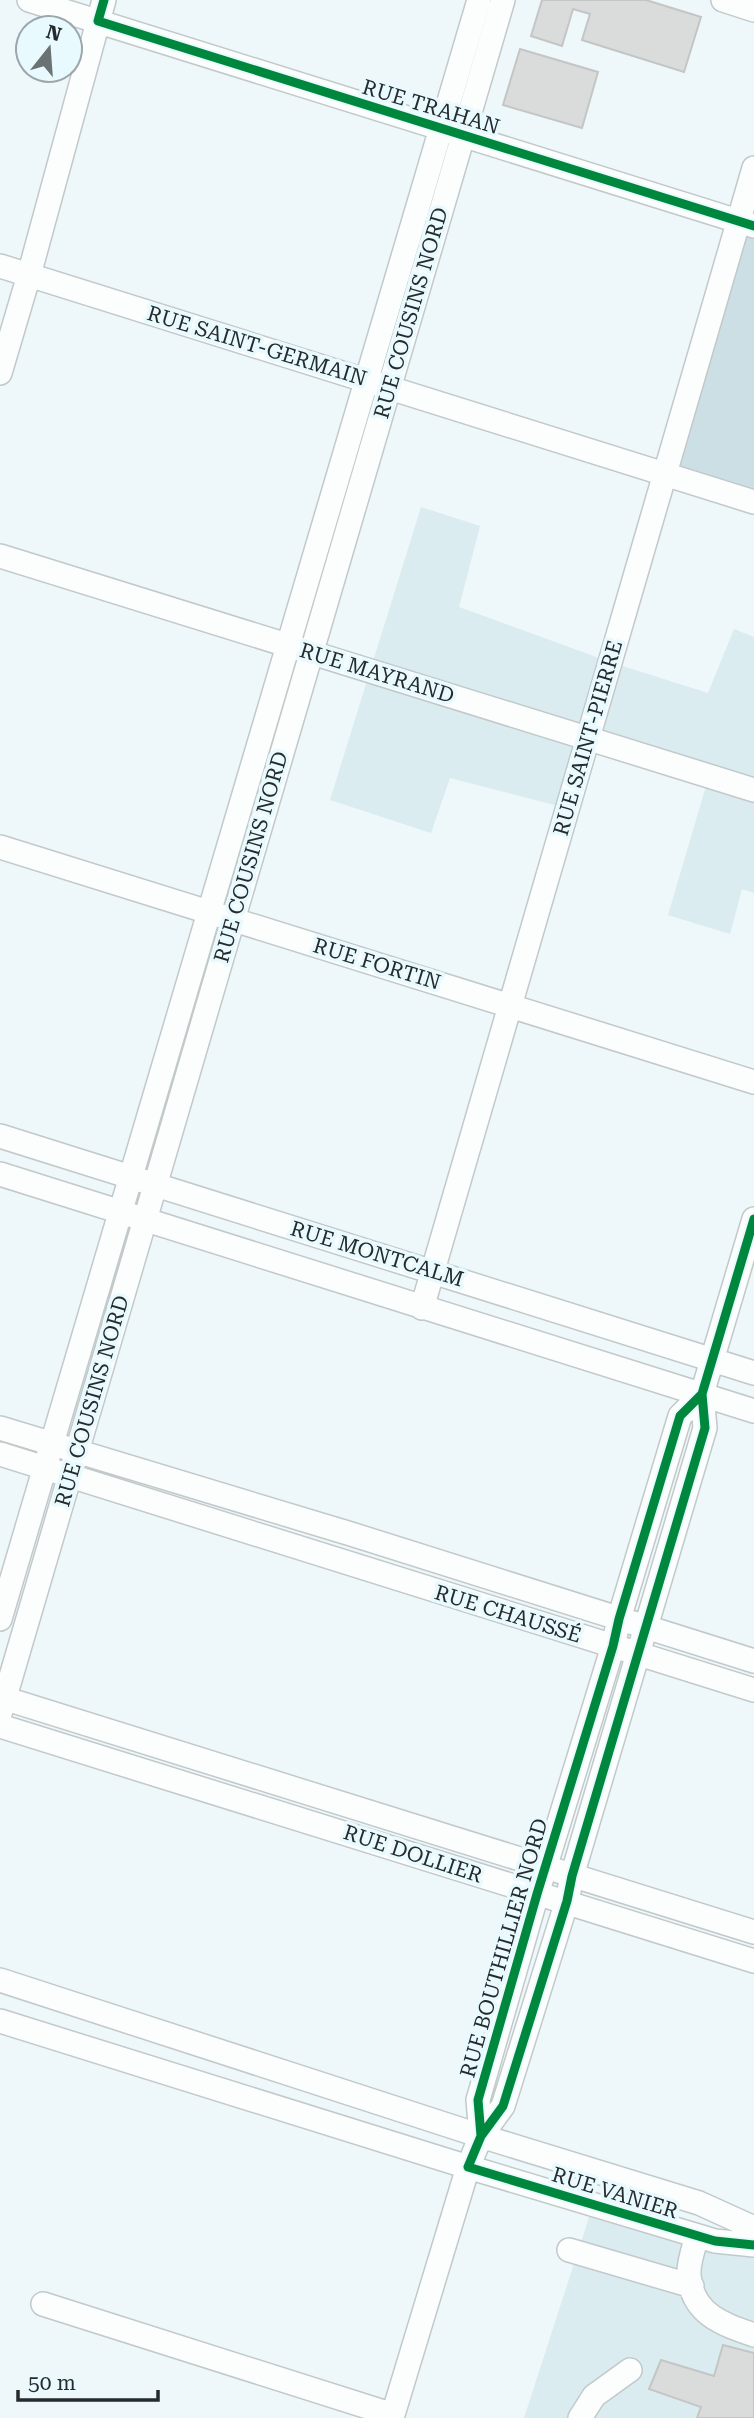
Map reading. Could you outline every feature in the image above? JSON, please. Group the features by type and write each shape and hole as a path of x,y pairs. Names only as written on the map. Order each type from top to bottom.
{"street":[{"name":"RUE TRAHAN","path":"29,0 101,11 452,132 746,223"},
{"name":"RUE COUSINS NORD","path":"2,1703 389,387 452,132 479,0"},
{"name":"RUE COUSINS NORD","path":"0,1619 367,380 452,132 503,0"},
{"path":"723,0 754,10"},
{"path":"0,373 101,11"},
{"name":"RUE SAINT-PIERRE","path":"422,1308 665,474 746,223 754,168"},
{"name":"RUE SAINT-GERMAIN","path":"0,266 754,502"},
{"name":"RUE MAYRAND","path":"0,556 754,790"},
{"name":"RUE FORTIN","path":"0,846 754,1082"},
{"name":"RUE MONTCALM","path":"0,1136 754,1373"},
{"name":"RUE MONTCALM","path":"0,1174 754,1410"},
{"name":"RUE BOUTHILLIER NORD","path":"481,2136 503,2106 567,1901 572,1876 705,1428 702,1394 754,1219"},
{"name":"RUE BOUTHILLIER NORD","path":"481,2136 478,2100 537,1894 680,1416 702,1394"},
{"name":"RUE CHAUSSÉ","path":"0,1428 351,1534 754,1661"},
{"name":"RUE CHAUSSÉ","path":"0,1454 754,1690"},
{"path":"342,1563 351,1534"},
{"name":"RUE DOLLIER","path":"2,1703 754,1932"},
{"name":"RUE DOLLIER","path":"0,1726 754,1961"},
{"path":"272,1810 280,1786"},
{"name":"RUE VANIER","path":"0,1980 481,2136 699,2203 754,2228"},
{"name":"RUE VANIER","path":"0,2021 697,2236 715,2241 754,2245"},
{"path":"191,2082 203,2046"},
{"path":"43,2304 393,2416 468,2167 481,2136"},
{"path":"697,2236 688,2273 696,2303 722,2324 754,2335"},
{"path":"569,2250 692,2286"},
{"path":"580,2418 594,2396 630,2370"}],"shaded area":[{"path":"739,221 754,226 754,502 665,474"},
{"path":"421,507 480,526 459,607 610,662 708,693 734,629 754,637 754,893 742,889 730,934 668,915 711,769 588,738 578,811 450,778 431,833 330,800"},
{"path":"593,2205 754,2245 754,2418 524,2418"}],"building":[{"path":"542,0 646,0 701,17 684,72 582,40 590,14 573,9 562,46 531,36"},
{"path":"520,49 598,72 582,128 503,105"},
{"path":"723,2345 754,2353 754,2418 697,2418 701,2407 649,2389 661,2360 714,2376"}],"cycle path":[{"path":"104,0 98,21 754,226"},
{"path":"754,1219 702,1394 705,1428 572,1876 567,1901 503,2106 481,2136 468,2167 715,2241 754,2245"},
{"path":"481,2136 478,2100 537,1894 680,1416 702,1394"}]}
